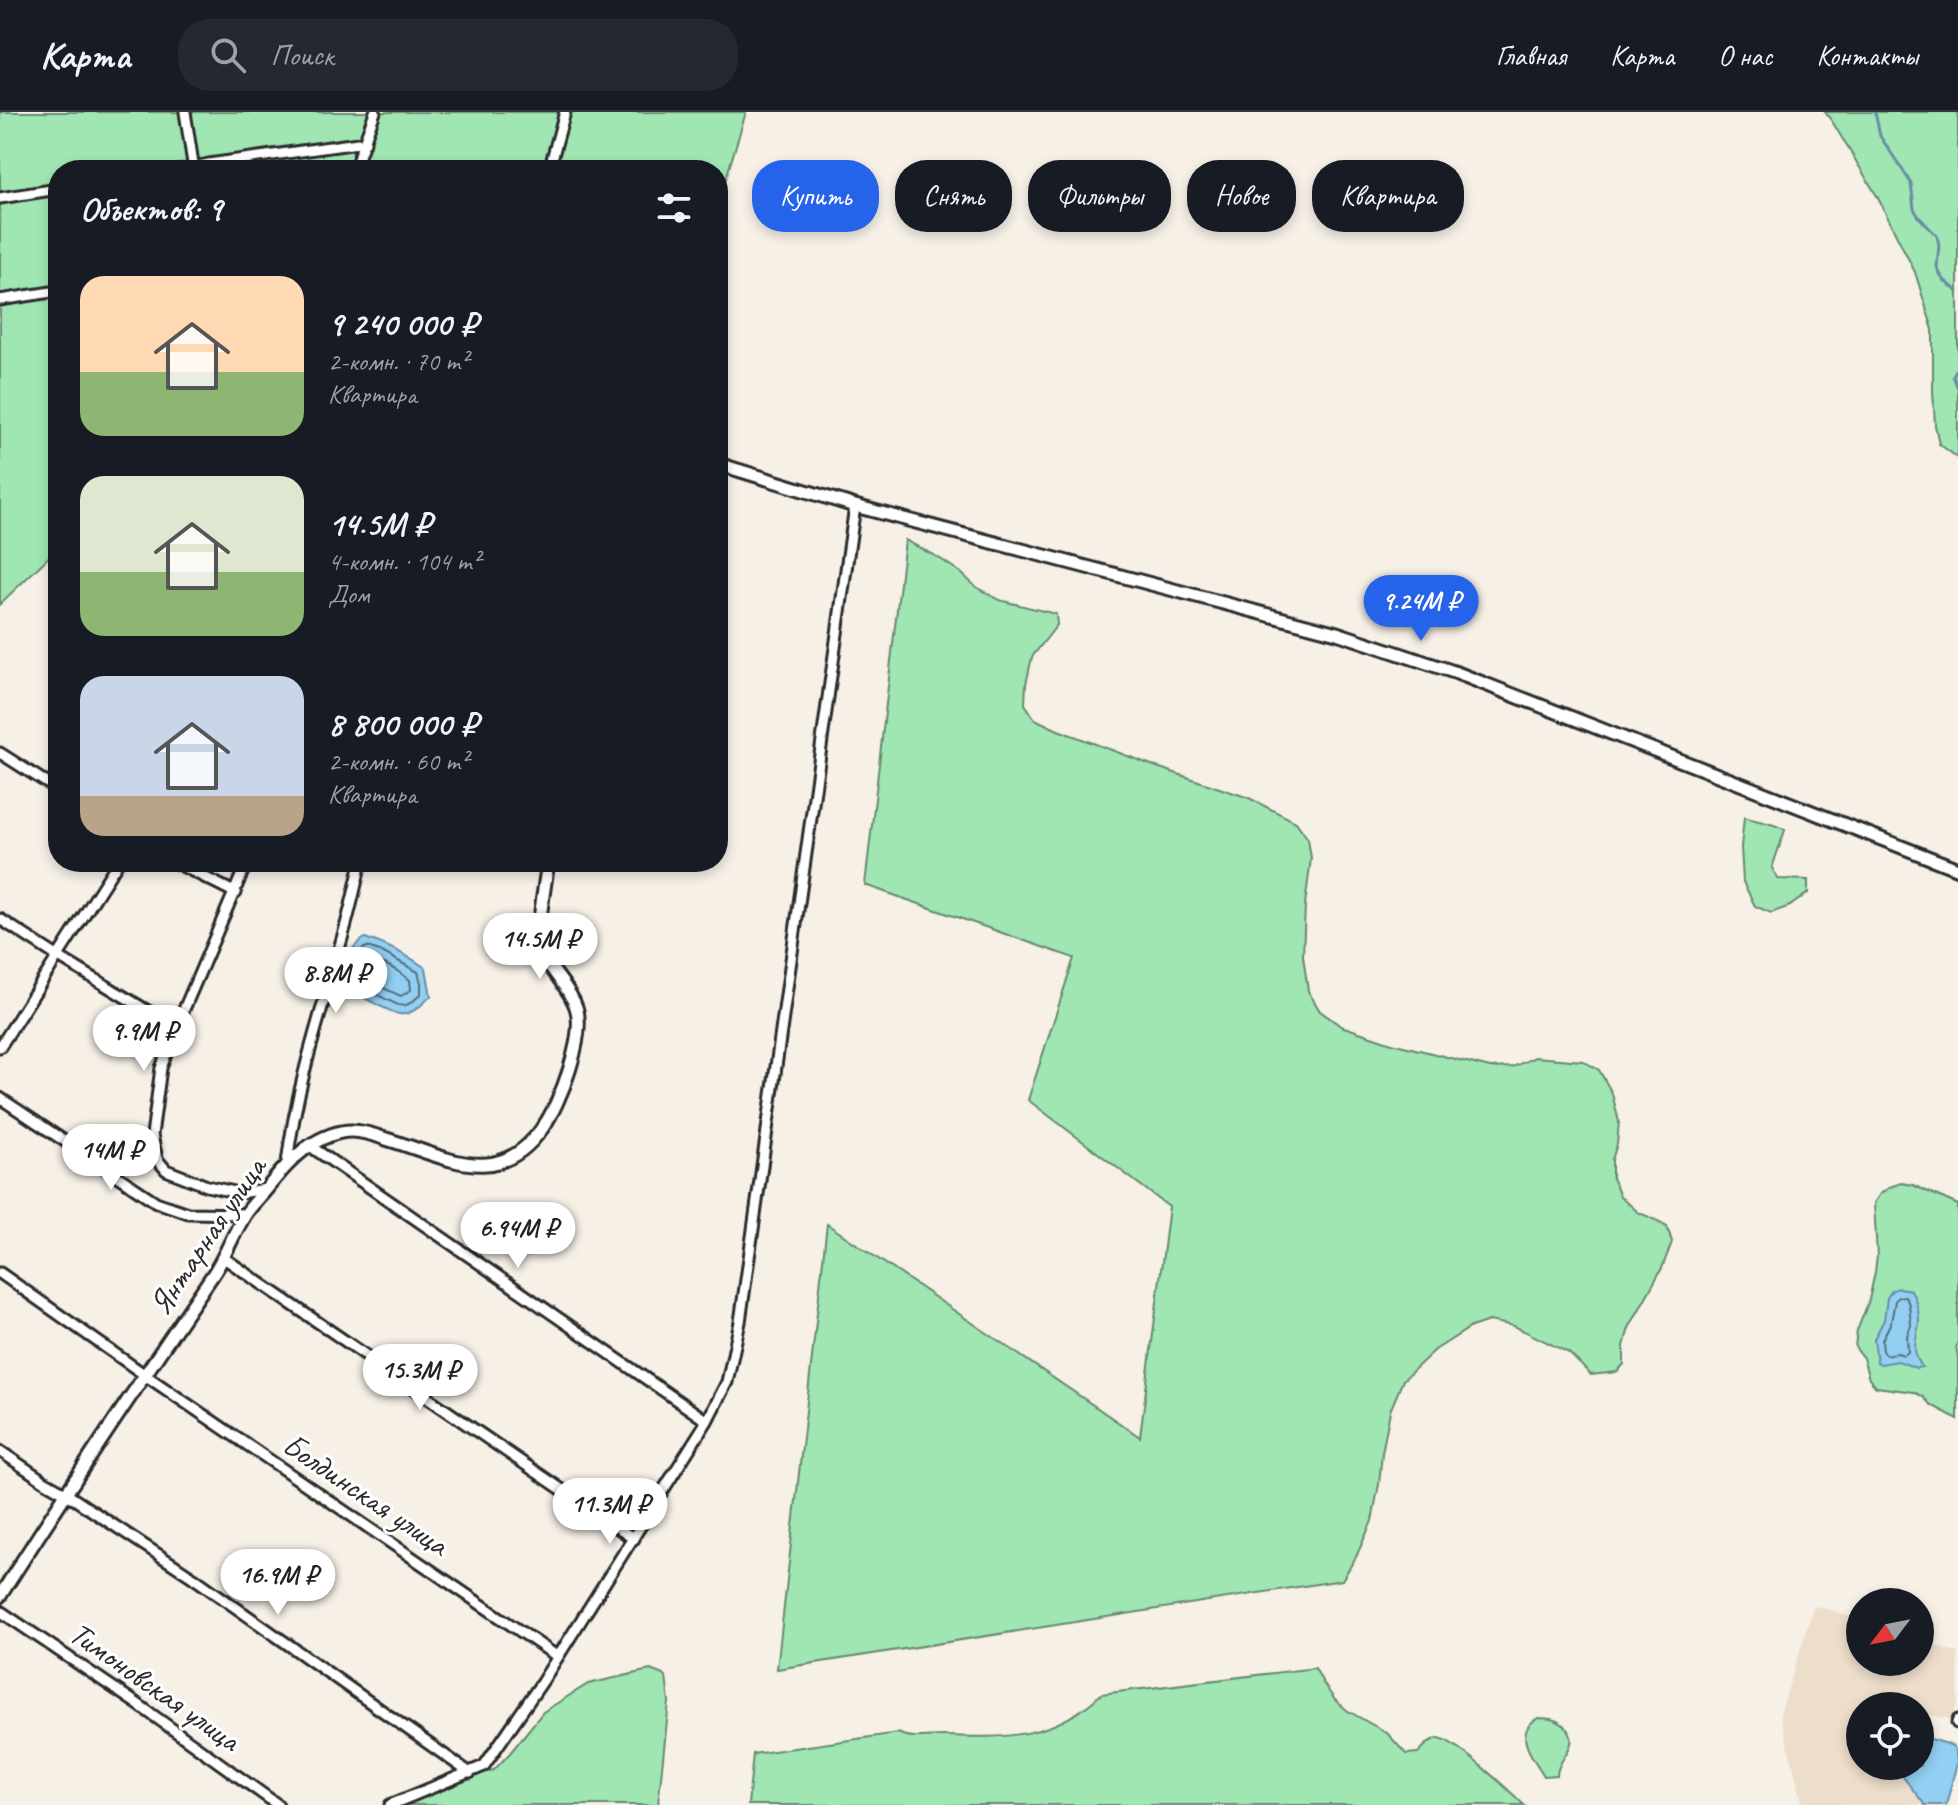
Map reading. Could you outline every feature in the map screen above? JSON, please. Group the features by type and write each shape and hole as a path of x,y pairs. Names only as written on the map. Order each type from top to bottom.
{"street":[{"path":"185,112 192,160"},
{"path":"358,160 375,112"},
{"path":"552,160 565,112"},
{"path":"237,160 365,142"},
{"path":"0,198 48,191"},
{"path":"0,300 48,293"},
{"path":"728,467 855,506 1337,633 1457,673 1958,869"},
{"path":"390,1805 484,1766 634,1539 707,1421 727,1382 740,1322 855,506"},
{"path":"0,753 48,784"},
{"path":"0,1047 112,872"},
{"path":"194,872 236,893"},
{"path":"243,872 161,1068 152,1135 157,1159 166,1170 207,1186 239,1193 267,1189"},
{"path":"287,1163 295,1104 359,872"},
{"name":"Янтарная улица","path":"0,1596 65,1493 224,1258 246,1214 287,1163 329,1136 349,1131 383,1138 459,1163 483,1166 508,1160 530,1145 545,1126 556,1106 573,1057 578,1010 538,943 547,872"},
{"path":"0,919 176,1028"},
{"path":"0,1098 156,1202 188,1213 246,1214"},
{"path":"310,1146 707,1421"},
{"path":"224,1258 634,1539"},
{"name":"Болдинская улица","path":"0,1273 558,1657"},
{"path":"0,1451 194,1578 470,1773"},
{"name":"Тимоновская улица","path":"0,1611 278,1805"}],"shaded area":[{"path":"1817,1606 1846,1615 1846,1676 1934,1676 1934,1645 1958,1653 1958,1702 1951,1719 1934,1716 1934,1692 1846,1692 1846,1780 1906,1780 1928,1805 1803,1805 1780,1714 1813,1609"}],"green space":[{"path":"0,112 746,112 728,172 728,160 48,160 48,558 0,604"},
{"path":"1825,112 1958,112 1958,458 1939,444 1933,391 1933,330 1915,272 1877,196"},
{"path":"905,540 939,558 976,587 999,600 1056,614 1057,625 1032,657 1026,684 1025,704 1035,719 1157,767 1249,798 1296,822 1308,839 1311,858 1303,956 1308,991 1320,1011 1341,1026 1392,1043 1490,1068 1513,1067 1535,1057 1583,1061 1599,1070 1612,1093 1619,1122 1612,1178 1620,1196 1639,1213 1667,1226 1672,1242 1662,1268 1629,1328 1624,1346 1624,1364 1617,1372 1591,1375 1569,1353 1514,1326 1489,1321 1471,1327 1435,1350 1403,1380 1390,1411 1372,1521 1342,1580 777,1669 827,1224 1140,1437 1169,1207 1028,1100 1074,958 865,885"},
{"path":"1744,817 1785,830 1772,868 1778,879 1808,880 1808,893 1790,906 1771,913 1755,906 1743,882 1741,847"},
{"path":"1901,1183 1913,1185 1958,1205 1958,1419 1914,1392 1876,1387 1869,1379 1863,1358 1855,1347 1875,1272 1874,1203 1880,1194"},
{"path":"1315,1668 1335,1700 1387,1733 1406,1754 1418,1753 1435,1739 1445,1740 1482,1767 1524,1805 748,1805 753,1754 898,1733 919,1737 985,1737 1026,1733 1064,1720 1101,1694"},
{"path":"650,1670 666,1676 669,1702 658,1805 385,1805 435,1784 494,1770 543,1712 588,1684"},
{"path":"1538,1718 1557,1721 1571,1735 1570,1747 1557,1775 1544,1776 1527,1746 1526,1733 1530,1724"}],"water":[{"path":"365,938 397,951 426,968 431,996 412,1011 399,1014 357,993 348,979 348,959 354,947"},
{"path":"1892,1290 1911,1290 1917,1304 1919,1319 1915,1352 1922,1367 1916,1368 1898,1361 1877,1362 1874,1339 1884,1320 1887,1298"},
{"path":"1934,1740 1954,1747 1957,1763 1946,1805 1925,1805 1905,1780 1934,1780"}],"waterway":[{"path":"1875,112 1880,136 1911,183 1914,209 1937,236 1939,272 1958,292"},
{"path":"1958,366 1953,376 1958,388"}]}
